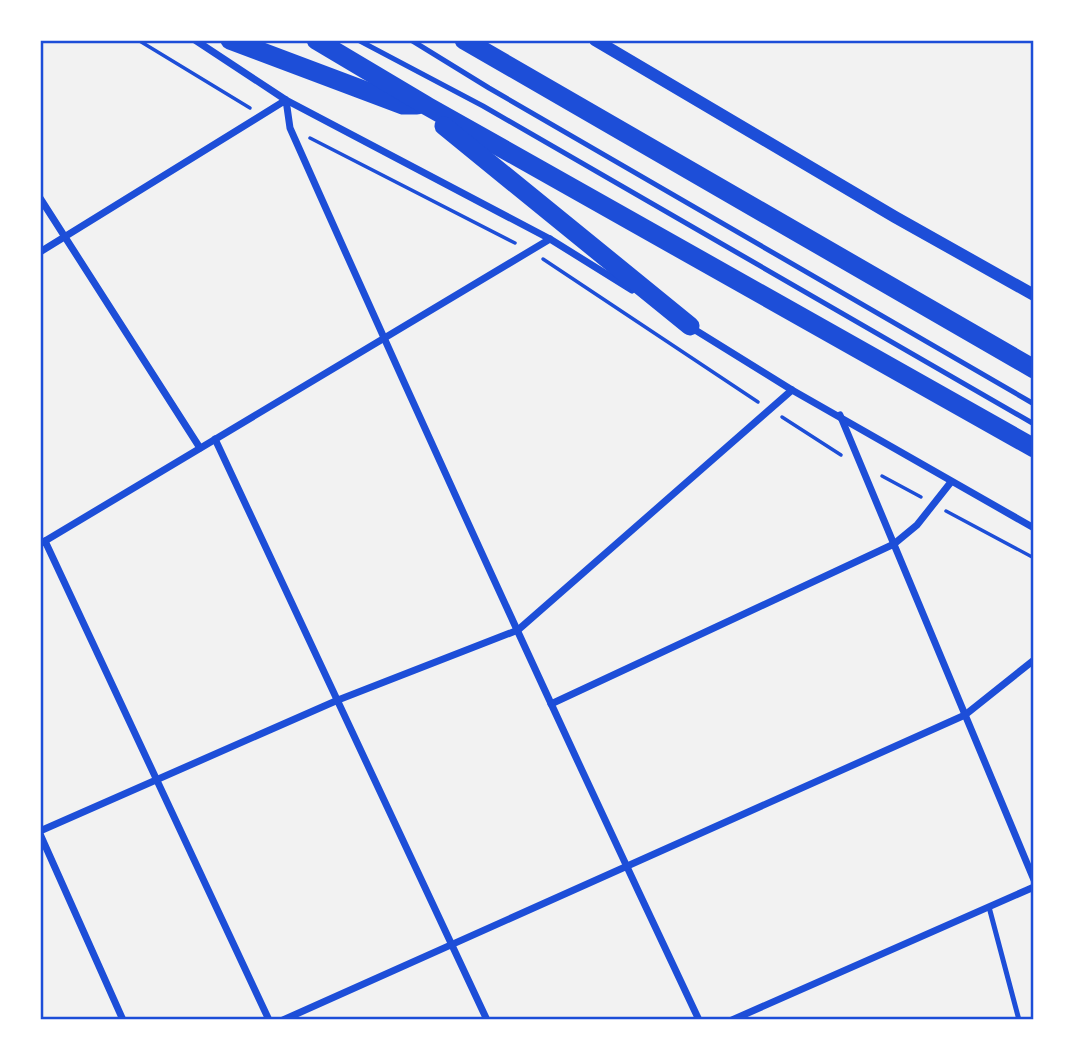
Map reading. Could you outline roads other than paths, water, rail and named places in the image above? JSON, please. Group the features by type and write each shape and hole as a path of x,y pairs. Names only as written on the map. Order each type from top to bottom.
{"highway":[{"path":"230,40 403,105 427,106"},
{"path":"316,40 427,106 1034,448"},
{"path":"464,40 1034,369"},
{"path":"427,106 439,122 690,326"}],"street":[{"path":"195,40 286,100 550,239 792,390 1034,528"},
{"path":"595,40 895,217 1034,295"},
{"path":"40,253 286,100"},
{"path":"286,100 290,128 384,339 699,1020"},
{"path":"40,198 200,449"},
{"path":"269,1020 43,542 550,239"},
{"path":"123,1020 40,832 338,700 518,630 792,390"},
{"path":"840,415 1034,880"},
{"path":"215,439 487,1020"},
{"path":"551,705 894,544 917,525 951,482"},
{"path":"283,1020 965,715 1034,660"},
{"path":"732,1020 1034,887"}],"lane":[{"path":"358,40 483,106 1034,424"},
{"path":"411,40 489,89 1034,404"},
{"path":"989,907 1019,1020"}]}
